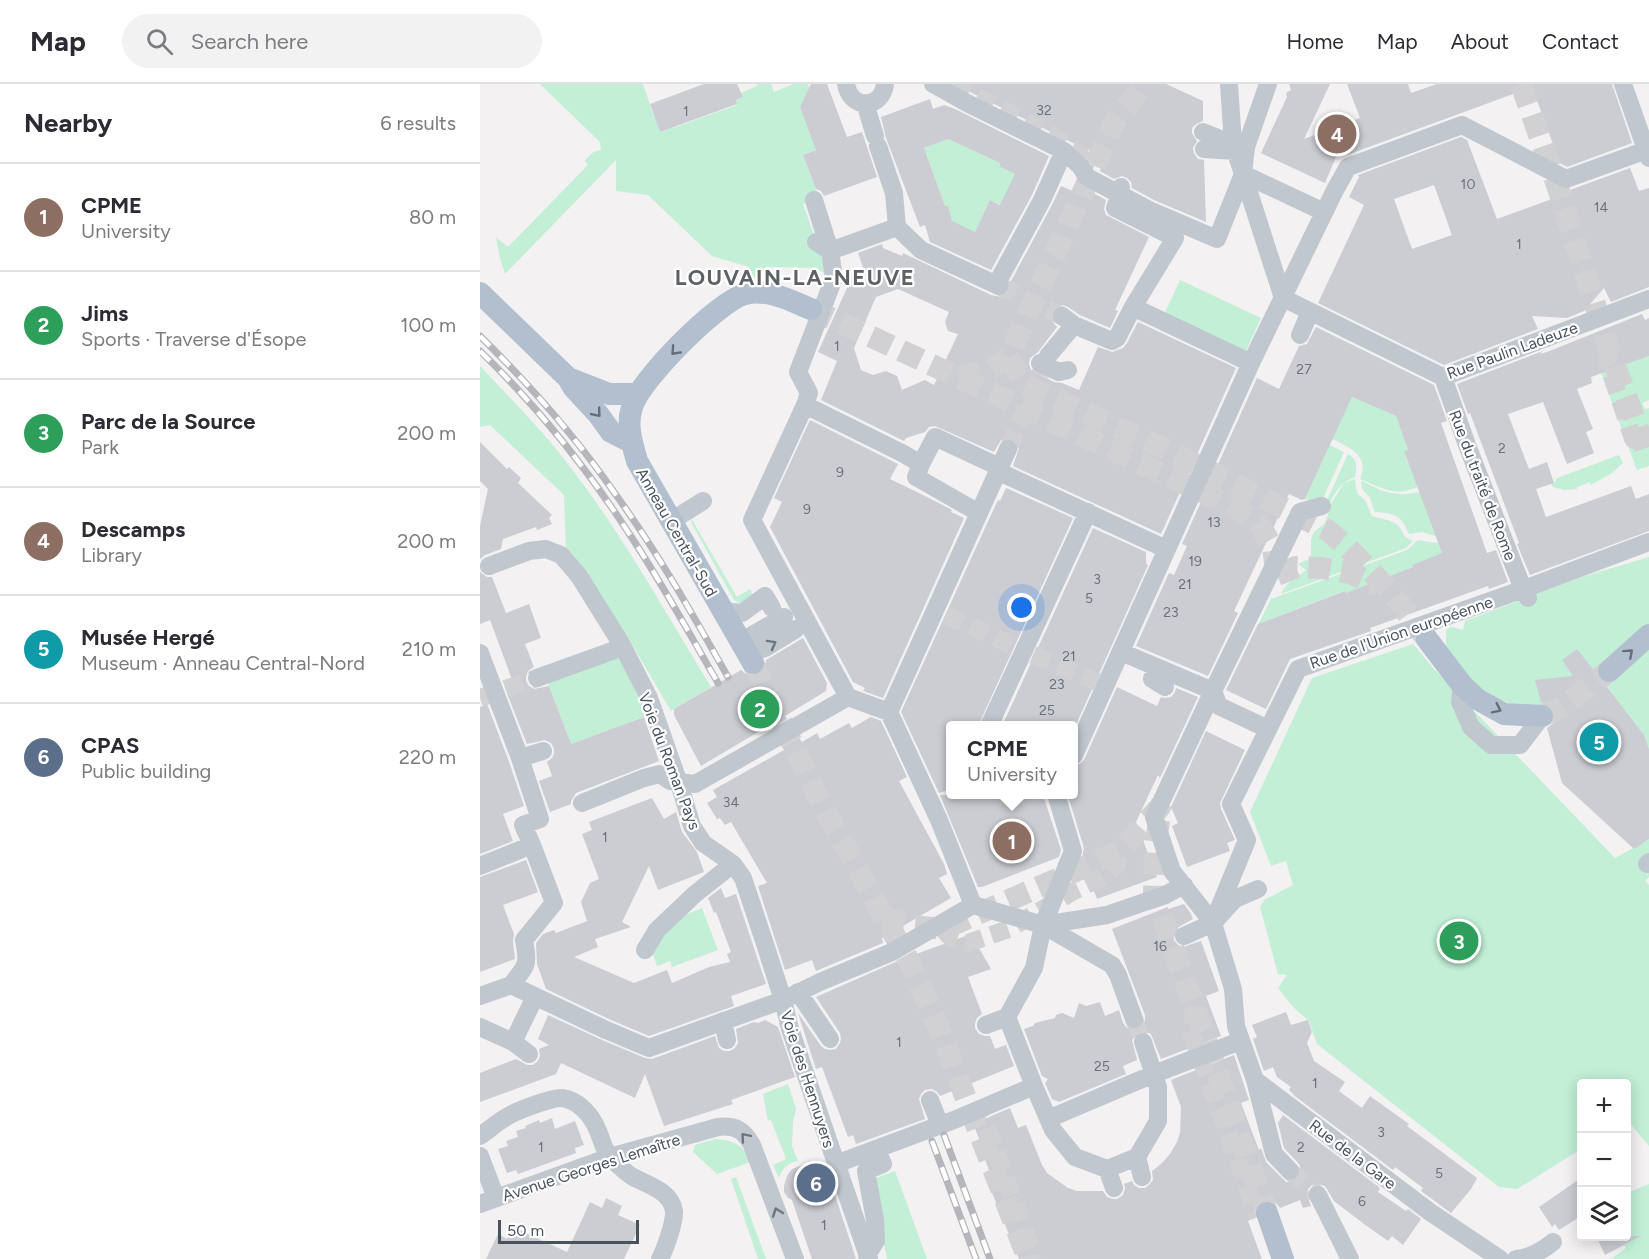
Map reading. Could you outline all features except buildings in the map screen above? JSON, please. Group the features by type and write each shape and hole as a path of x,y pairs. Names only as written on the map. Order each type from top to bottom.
{"main road":[{"path":"480,293 568,378 611,432 631,442"},
{"name":"Anneau Central-Sud","path":"743,648 637,461 629,427 632,407 647,380 712,314 730,302 745,294 765,293 811,309"},
{"path":"568,378 609,394 638,394"},
{"path":"1609,671 1649,635"},
{"path":"1427,639 1462,686 1477,699 1504,714 1542,716"},
{"path":"1262,1215 1282,1255"}],"street":[{"path":"846,84 851,96 856,101 865,103 874,102 879,98 885,84"},
{"path":"933,84 1064,151 1081,167 1087,177 1121,191 1189,230 1217,239 1243,174 1246,147 1268,84"},
{"path":"1229,84 1234,147 1283,298"},
{"path":"1078,744 1101,683 1121,652 1251,363 1277,324 1283,298 1348,167 1428,131 1462,125 1566,179 1648,154 1623,84"},
{"path":"865,103 894,193 897,227 921,250 998,286 1064,151"},
{"path":"1204,140 1234,147"},
{"path":"1243,174 1324,212"},
{"path":"1068,370 1059,372 1044,360 1068,320 1112,341 1117,338 1174,238 1115,208 1121,191"},
{"path":"814,200 823,247 834,278 798,372 809,393 805,405 762,506 752,520 764,529 848,697 888,712 944,818 973,905"},
{"path":"823,247 897,227"},
{"name":"Rue Paulin Ladeuze","path":"1283,298 1444,381 1649,299"},
{"path":"1133,307 1251,363"},
{"path":"1300,335 1312,313"},
{"name":"Rue du traité de Rome","path":"1444,381 1524,590"},
{"path":"805,405 899,458 921,464"},
{"path":"979,513 916,477 935,437 995,465 997,471 1050,500 1088,512 1166,549"},
{"path":"888,712 930,642 979,513 1008,449"},
{"path":"671,521 703,501"},
{"path":"1290,1171 1274,1154 1255,1080 1238,1034 1233,988 1213,923 1172,871 1154,817 1300,512 1322,506"},
{"path":"991,721 1023,650 1067,570 1088,512"},
{"name":"Rue de l'Union européenne","path":"1213,923 1247,840 1231,804 1299,669 1524,590 1649,542"},
{"name":"Voie du Roman Pays","path":"489,566 529,551 546,549 561,555 579,576 622,645 649,698 675,782 692,826 703,843 738,871"},
{"path":"721,611 742,613 765,596 783,615"},
{"path":"743,648 783,615"},
{"path":"743,648 765,648 783,615"},
{"path":"537,678 612,651 622,645"},
{"path":"1121,652 1213,691 1219,706 1268,729"},
{"path":"480,653 520,758 532,797 543,817 523,825 524,848 554,903 545,923 524,940 528,959 511,985 480,996"},
{"path":"1157,668 1152,679 1166,687"},
{"path":"1462,686 1460,702 1471,727 1491,745 1520,745 1542,716"},
{"path":"582,803 644,778 660,774 675,782 695,784 763,754 848,697"},
{"path":"520,758 543,751"},
{"path":"986,1025 1007,1017 1034,968 1043,925 1073,851 1057,799"},
{"path":"480,866 524,848"},
{"path":"645,950 657,930 695,894 738,871 790,996 831,1039"},
{"path":"1043,925 1107,915 1165,895 1184,885"},
{"path":"1184,936 1213,923 1236,899 1258,889"},
{"path":"511,985 606,1030 648,1043 723,1021 790,996 892,952 973,905 1043,925 1118,963 1118,975 1134,1019"},
{"name":"Voie des Hennuyers","path":"790,996 789,1029 868,1257"},
{"path":"513,1042 536,997"},
{"path":"1007,1017 1035,1097 1053,1130 1075,1157 1107,1169 1137,1157 1158,1121 1161,1081 1143,1042"},
{"path":"723,1021 727,1040"},
{"path":"480,1027 513,1042 529,1054"},
{"path":"1048,1119 1161,1081 1238,1034"},
{"name":"Rue de la Gare","path":"1255,1080 1430,1212 1500,1259"},
{"path":"836,1161 844,1161 940,1125 1035,1097"},
{"path":"480,1136 511,1114 559,1098 570,1100 588,1113 610,1157 631,1176 659,1190 672,1205 674,1212 667,1245 660,1259"},
{"path":"930,1100 940,1125"},
{"name":"Avenue Georges Lemaître","path":"488,1201 610,1157 718,1126 732,1126 740,1130 748,1139 755,1152 795,1259"},
{"path":"868,1257 876,1241 875,1220 866,1171 883,1164 878,1153"},
{"path":"480,1156 488,1201"},
{"path":"1137,1157 1142,1177"},
{"path":"1107,1169 1114,1188"},
{"path":"1318,1195 1350,1259"},
{"path":"1516,1259 1543,1250 1553,1242"}],"green space":[{"path":"540,84 643,84 654,117 658,119 656,120 660,132 668,129 672,124 673,128 737,105 736,100 743,97 741,93 757,84 771,84 774,92 794,84 808,84 812,95 805,98 800,107 812,138 825,146 803,155 819,198 803,204 828,275 816,268 766,267 760,277 747,276 749,267 712,256 648,195 616,191 616,160 505,274 496,237 508,247 588,165 585,161 590,155 601,150 600,142"},
{"path":"948,139 1000,163 1000,167 1015,174 1002,205 990,200 975,232 951,221 948,206 945,206 927,156 920,149"},
{"path":"1180,280 1261,318 1244,355 1163,317"},
{"path":"1649,356 1649,400 1642,403 1645,409 1649,408 1649,466 1637,470 1601,373"},
{"path":"480,366 552,444 593,498 711,687 671,711 629,639 566,552 564,495 490,425 480,427"},
{"path":"1352,397 1396,416 1408,450 1404,452 1418,487 1395,491 1360,479 1362,464 1360,458 1351,449 1332,439"},
{"path":"1330,445 1344,452 1320,505 1305,499"},
{"path":"1348,454 1356,464 1355,477 1341,486 1327,509 1324,507"},
{"path":"1619,455 1623,463 1612,473 1591,485 1590,482 1577,489 1564,490 1553,487 1551,484 1557,478"},
{"path":"1355,479 1358,494 1365,500 1372,516 1393,522 1399,526 1406,538 1413,541 1406,548 1281,594 1289,583 1306,570 1298,564 1311,558 1311,539 1314,532 1324,524 1330,505 1344,483"},
{"path":"1361,481 1390,493 1420,492 1436,536 1422,532 1409,534 1398,518 1391,514 1375,512"},
{"path":"691,518 737,597 750,589 754,597 740,603 734,600 692,524"},
{"path":"1418,540 1439,542 1444,556 1430,558 1346,593 1344,591 1263,622 1263,628 1258,625 1271,599 1407,550"},
{"path":"1649,557 1649,624 1595,671 1548,703 1523,706 1490,696 1475,684 1446,652 1446,629 1452,627 1463,630 1465,621 1582,577"},
{"path":"1413,644 1434,669 1615,858 1648,840 1640,823 1649,828 1649,877 1645,881 1649,885 1649,1146 1631,1125 1631,1079 1577,1079 1577,1152 1517,1189 1499,1187 1317,1044 1309,1021 1293,1007 1278,988 1287,975 1278,974 1260,907 1264,900 1293,885 1286,861 1271,866 1250,812 1312,678"},
{"path":"1649,647 1649,749 1644,735 1606,686"},
{"path":"620,656 646,716 561,748 568,736 548,683"},
{"path":"702,908 718,950 672,967 670,961 657,966 652,951 653,945 685,915"},
{"path":"788,1084 796,1109 792,1146 798,1161 786,1166 779,1178 773,1165 786,1159 771,1120 768,1121 763,1094"},
{"path":"715,1139 737,1144 745,1151 750,1162 717,1174 693,1152 695,1145"},
{"path":"895,1171 927,1259 887,1259 874,1179"},
{"path":"736,1177 766,1259 758,1259 731,1179"},
{"path":"1649,1184 1649,1259 1611,1259 1626,1248 1622,1241 1631,1241 1631,1191"}],"tunnel":[{"path":"953,84 1052,135 1079,153 1087,167 1092,170"},
{"path":"959,377 989,370 1008,358 1115,121 1145,84"},
{"path":"1521,84 1558,188 1609,349 1649,459"},
{"path":"999,286 1062,316"},
{"path":"811,309 1230,505 1258,522 1273,548 1277,575"},
{"path":"1609,349 1607,361 1633,439 1644,445"},
{"path":"1008,449 1048,356"},
{"path":"1008,358 1025,385 1167,450 1327,530 1391,592 1427,639"},
{"path":"1277,575 1296,567 1322,568 1350,573 1379,586"},
{"path":"946,615 1011,645"},
{"path":"1033,655 1097,682"},
{"path":"753,663 823,807 910,963 938,1026 1028,1259"},
{"path":"1542,716 1562,707 1609,671"},
{"path":"480,698 537,678"},
{"path":"883,918 913,926 943,929 1119,852 1160,807 1164,798"},
{"path":"1159,820 1155,850 1154,893 1267,1213"},
{"path":"943,929 949,936 968,943 1009,929 1072,892 1107,875 1117,865 1119,852"},
{"path":"1194,1006 1192,1035 1258,1217"},
{"path":"1134,1019 1143,1042"},
{"path":"970,1107 986,1126 991,1138 1030,1245 1032,1259"},
{"path":"1290,1171 1318,1195"}],"railway":[{"path":"480,336 552,412 601,474 661,562 728,677"},
{"path":"480,351 562,440 598,488 655,574 718,683"},
{"path":"944,1135 990,1259"},
{"path":"932,1141 976,1259"}],"place":[{"name":"Descamps","path":"1337,134"},
{"name":"Jims","path":"760,709"},
{"name":"Musée Hergé","path":"1599,742"},
{"name":"CPME","path":"1012,841"},
{"name":"Parc de la Source","path":"1459,941"},
{"name":"CPAS","path":"816,1183"}],"district":[{"name":"LOUVAIN-LA-NEUVE","path":"795,277"}]}
